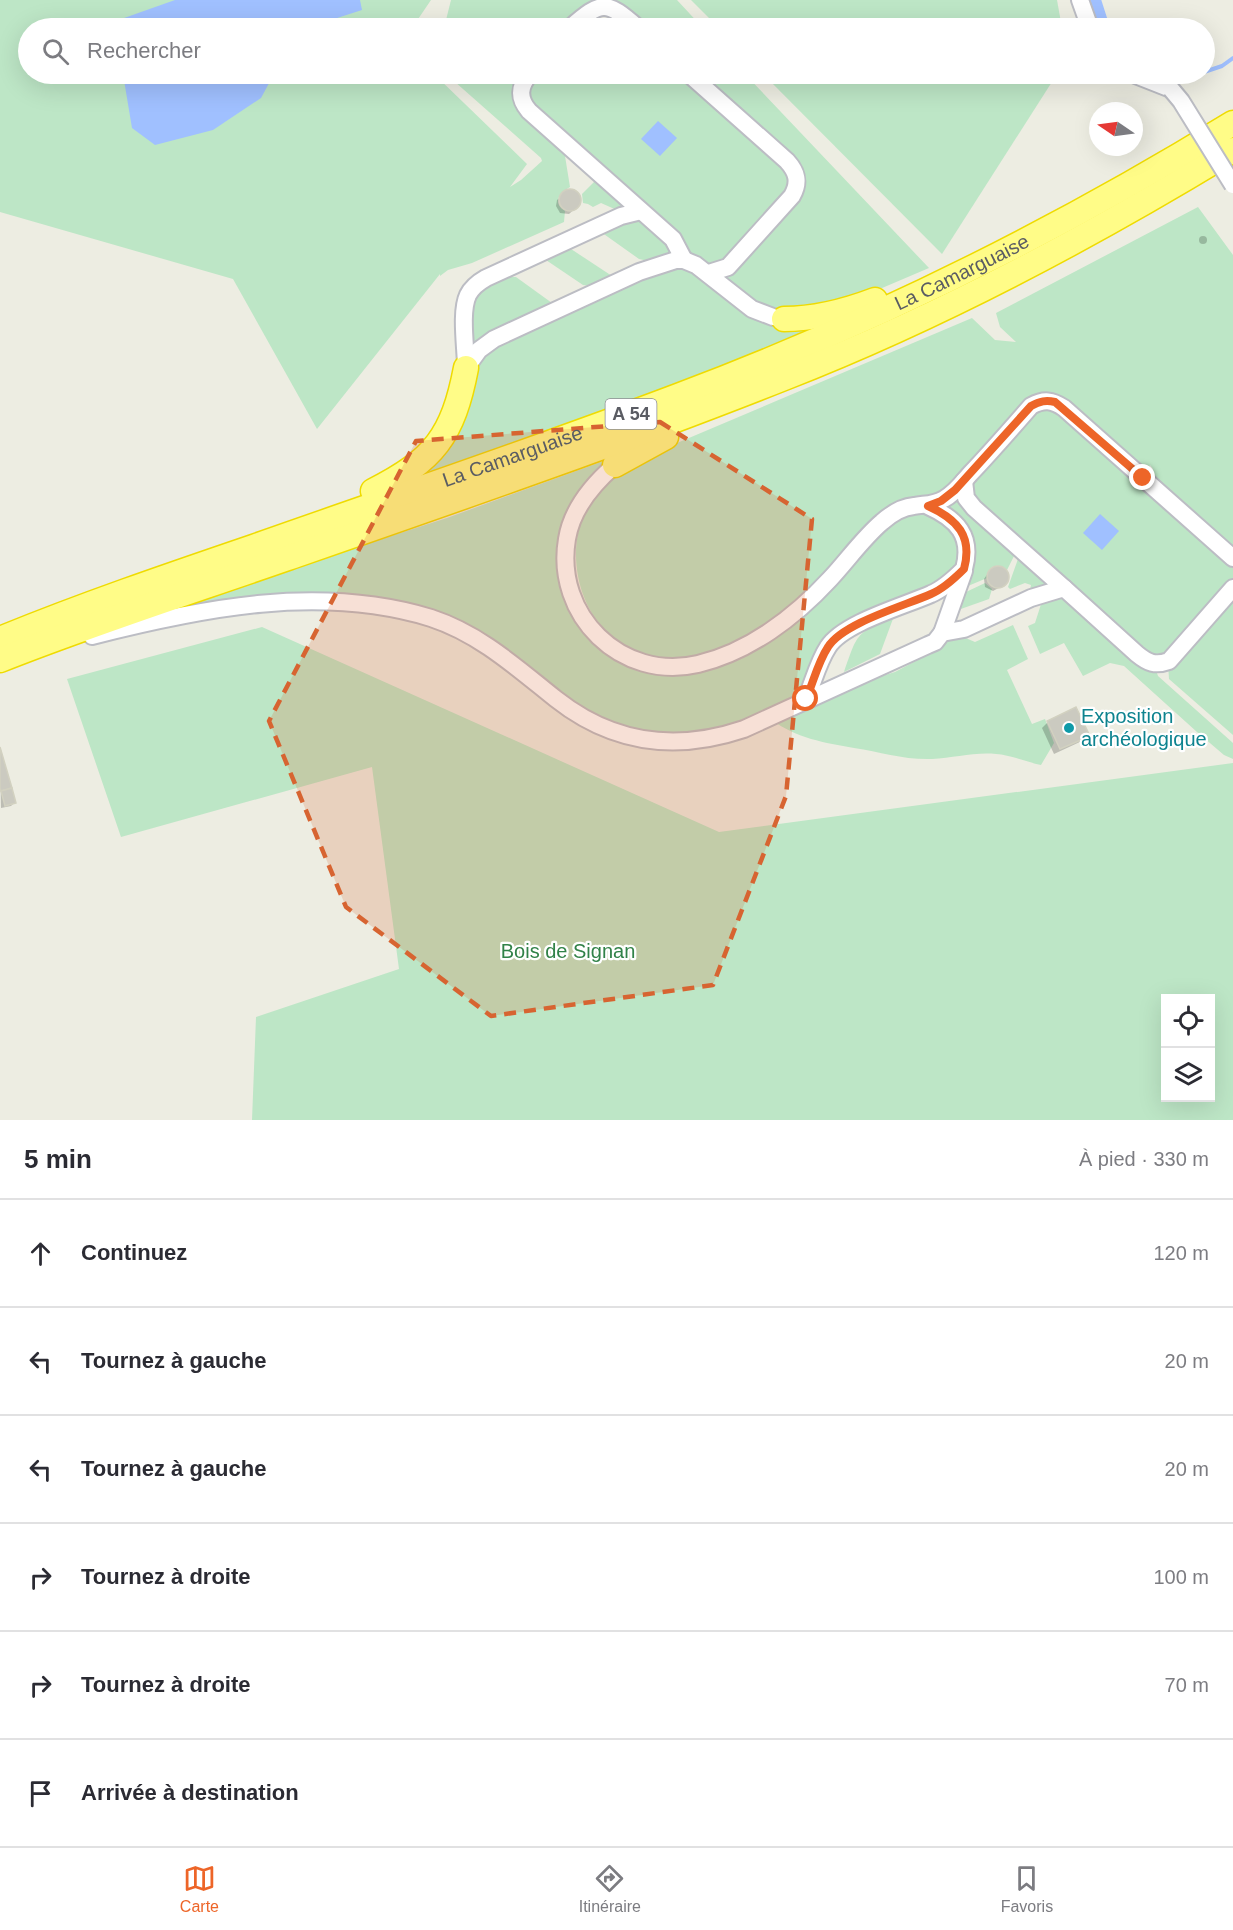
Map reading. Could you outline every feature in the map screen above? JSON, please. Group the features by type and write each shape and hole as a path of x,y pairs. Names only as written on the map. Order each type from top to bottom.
{"highway":[{"name":"La Camarguaise","path":"0,639 132,589 582,432 713,383 900,304 1015,247 1233,123"},
{"name":"La Camarguaise","path":"0,662 94,625 523,476 786,378 918,320 1029,266 1114,220 1233,150"},
{"path":"784,319 803,319 846,309 906,289 1097,202"},
{"path":"132,589 222,549 369,494 404,476 426,458 442,438 457,408 466,368"},
{"path":"615,465 654,442 786,378"},
{"path":"0,662 68,642"}],"street":[{"path":"1080,0 1086,18"},
{"path":"580,18 592,7 601,4 614,7 627,18"},
{"path":"523,84 521,97 525,106 673,239 684,260"},
{"path":"700,84 787,161 797,180 792,196 728,267 709,273"},
{"path":"1158,84 1170,89 1181,100 1233,185"},
{"path":"466,368 465,307 469,294 476,284 621,216 641,211"},
{"path":"466,368 479,350 494,339 639,272 672,261 684,260 696,265 752,309 784,319"},
{"path":"615,465 590,490 576,512 567,538 568,582 581,616 596,636 624,655 659,665 697,664 767,633 810,600 879,524 904,508 928,506 949,496 1031,406 1048,400 1055,402 1233,558"},
{"path":"964,481 964,494 969,502 1146,661 1158,665 1169,661 1233,588"},
{"path":"68,642 156,620 209,610 298,602 345,603 391,608 447,624 485,644 578,714 608,730 638,739 687,742 722,736 763,721 806,699 935,642 942,633 964,569 967,550 960,529 950,517 928,506"},
{"path":"806,699 828,647 837,637 865,621 932,594 964,569"},
{"path":"942,633 964,629 1031,598 1064,588"}],"highlighted area":[{"path":"660,422 812,519 786,796 713,985 491,1016 346,907 269,721 416,441"}],"green space":[{"path":"0,0 431,0 419,18 18,18 18,84 444,84 527,164 510,187 542,161 541,158 457,84 520,84 519,86 568,151 565,156 570,187 558,198 559,205 565,211 564,222 472,263 448,270 440,276 440,274 317,429 233,279 0,212"},
{"path":"451,0 677,0 694,18 631,18 612,2 584,18 446,18"},
{"path":"691,0 1057,0 1060,18 709,18"},
{"path":"529,84 686,84 776,163 779,160 788,169 791,187 725,265 712,267 684,250 527,103"},
{"path":"703,84 754,84 929,268 868,294 782,311 754,302 719,276 801,187"},
{"path":"773,84 1051,84 942,254"},
{"path":"598,178 633,208 619,211 601,203 593,207 583,203 582,194"},
{"path":"1198,207 1233,255 1233,554 1150,478 1153,469 1150,465 1146,475 1052,397 960,483 944,494 922,498 913,503 794,606 725,648 701,657 662,659 625,646 605,630 594,617 580,586 577,569 576,551 582,518 595,496 608,483 644,457 972,318 995,340 1016,342 1000,327 996,313"},
{"path":"643,218 677,250 654,260 639,259 601,232"},
{"path":"563,248 571,249 612,276 590,286 583,285 543,258"},
{"path":"688,267 745,311 825,324 673,385 417,478 484,350 663,268"},
{"path":"506,277 516,277 552,303 554,307 473,350 470,308 478,289"},
{"path":"1051,405 1233,565 1233,582 1170,654 1153,658 970,496 970,479 1031,414"},
{"path":"612,458 589,479 574,500 566,519 577,623 592,642 615,658 658,672 782,632 813,609 879,535 896,521 908,516 924,513 955,528 961,563 949,578 830,634 822,641 794,700 744,723 685,738 617,727 404,605 178,609 177,607 447,518"},
{"path":"961,491 998,541 1014,556 1007,570 994,566 987,574 987,578 968,586 974,558 972,540 968,532 942,504"},
{"path":"1018,559 1030,570 1037,570 1055,585 1029,595 1031,585 1025,583 1010,589 1008,587"},
{"path":"985,583 992,589 989,599 958,610 966,592"},
{"path":"1233,593 1233,735 1169,679 1168,664"},
{"path":"1061,594 1155,667 1158,676 1233,743 1233,759 1224,755 1197,732 1124,666 1110,663 1083,676 1064,643 1040,654 1028,626 1035,623 1043,598"},
{"path":"894,616 880,654 844,672 852,649 860,636"},
{"path":"1013,625 1028,659 1007,670 1032,724 1045,719 1054,743 1041,765 996,754 932,759 902,757 811,739 772,720 849,686 895,672 927,655 953,637 961,636 975,642"},
{"name":"Bois de Signan","path":"262,627 719,832 1233,763 1233,1120 252,1120 256,1017 399,969 372,767 121,837 67,679"}],"water":[{"path":"175,0 360,0 362,10 337,18 124,18"},
{"path":"125,84 269,84 261,98 213,130 155,145 132,128"},
{"path":"658,121 677,138 660,156 641,139"},
{"path":"1100,514 1119,531 1102,550 1083,533"}],"building":[{"path":"570,189 578,192 581,200 578,208 570,211 562,208 559,200 562,192"},
{"path":"998,566 1006,569 1009,577 1006,585 998,588 990,585 987,577 990,569"},
{"name":"Exposition archéologique","path":"1076,707 1090,736 1060,749 1047,721"},
{"path":"0,747 12,788 1,791 0,788"},
{"path":"12,788 16,803 5,806 1,791"}],"waterway":[{"path":"1095,0 1101,18"},
{"path":"1215,68 1233,58"},
{"path":"1172,84 1178,94"}],"place":[{"name":"Exposition archéologique","path":"1069,728"}],"route":[{"path":"806,699 828,647 837,637 855,626 932,594 951,582 964,569 968,555 964,536 956,522 928,506 949,496 1031,406 1048,400 1055,402 1143,478"}]}
